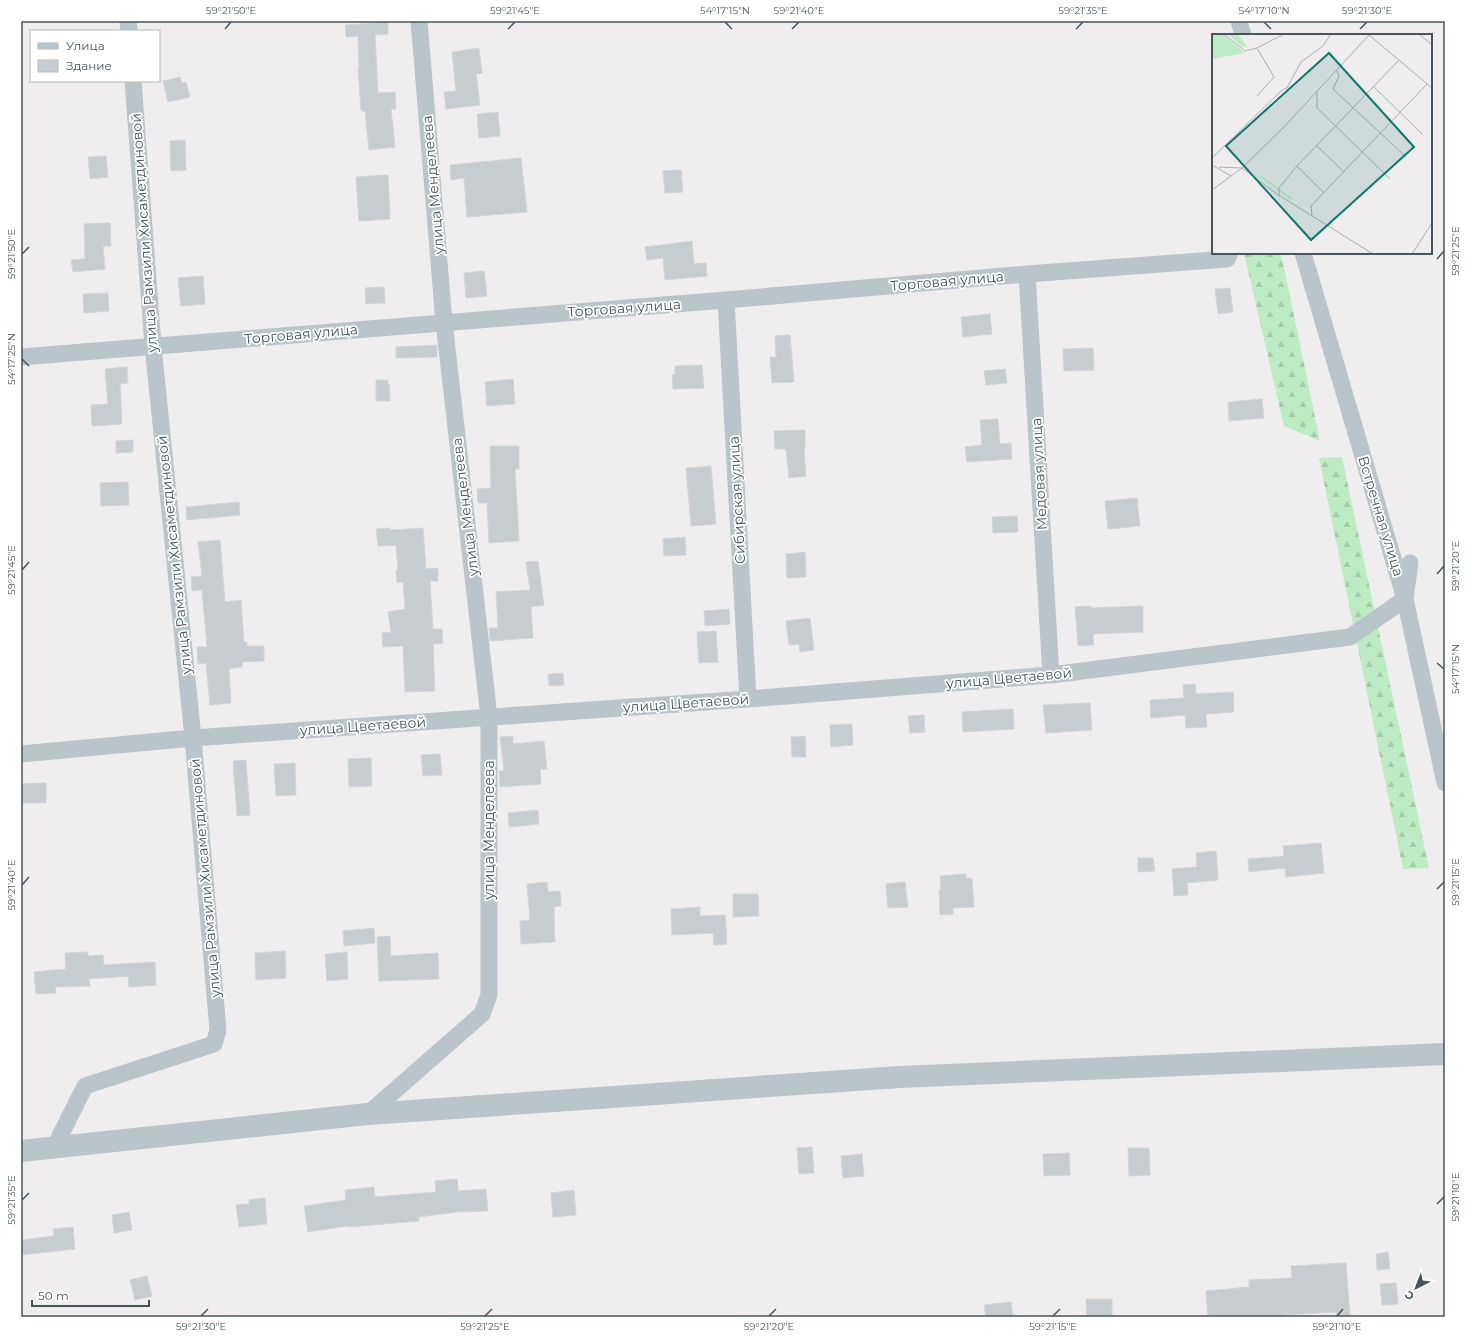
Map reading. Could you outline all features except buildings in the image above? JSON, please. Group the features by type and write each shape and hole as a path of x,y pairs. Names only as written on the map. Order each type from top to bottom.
{"street":[{"name":"улица Менделеева","path":"368,1114 482,1014 489,995 489,717 444,322 419,21"},
{"path":"1239,21 1242,34"},
{"name":"улица Рамзили Хисаметдиновой","path":"54,1148 85,1086 214,1044 218,1030 193,738 153,346 133,82"},
{"name":"Встречная улица","path":"1303,254 1405,599 1445,783"},
{"name":"Торговая улица","path":"21,357 726,300 1228,256"},
{"name":"Медовая улица","path":"1027,274 1051,675"},
{"name":"Сибирская улица","path":"726,300 748,699"},
{"path":"1405,599 1410,563"},
{"name":"улица Цветаевой","path":"21,754 193,738 748,699 1051,675 1350,637 1405,599"},
{"path":"21,1151 368,1114 900,1077 1445,1054"}],"green space":[{"path":"1244,254 1281,254 1320,441 1284,426"},
{"path":"1342,457 1429,868 1403,869 1319,458"}]}
